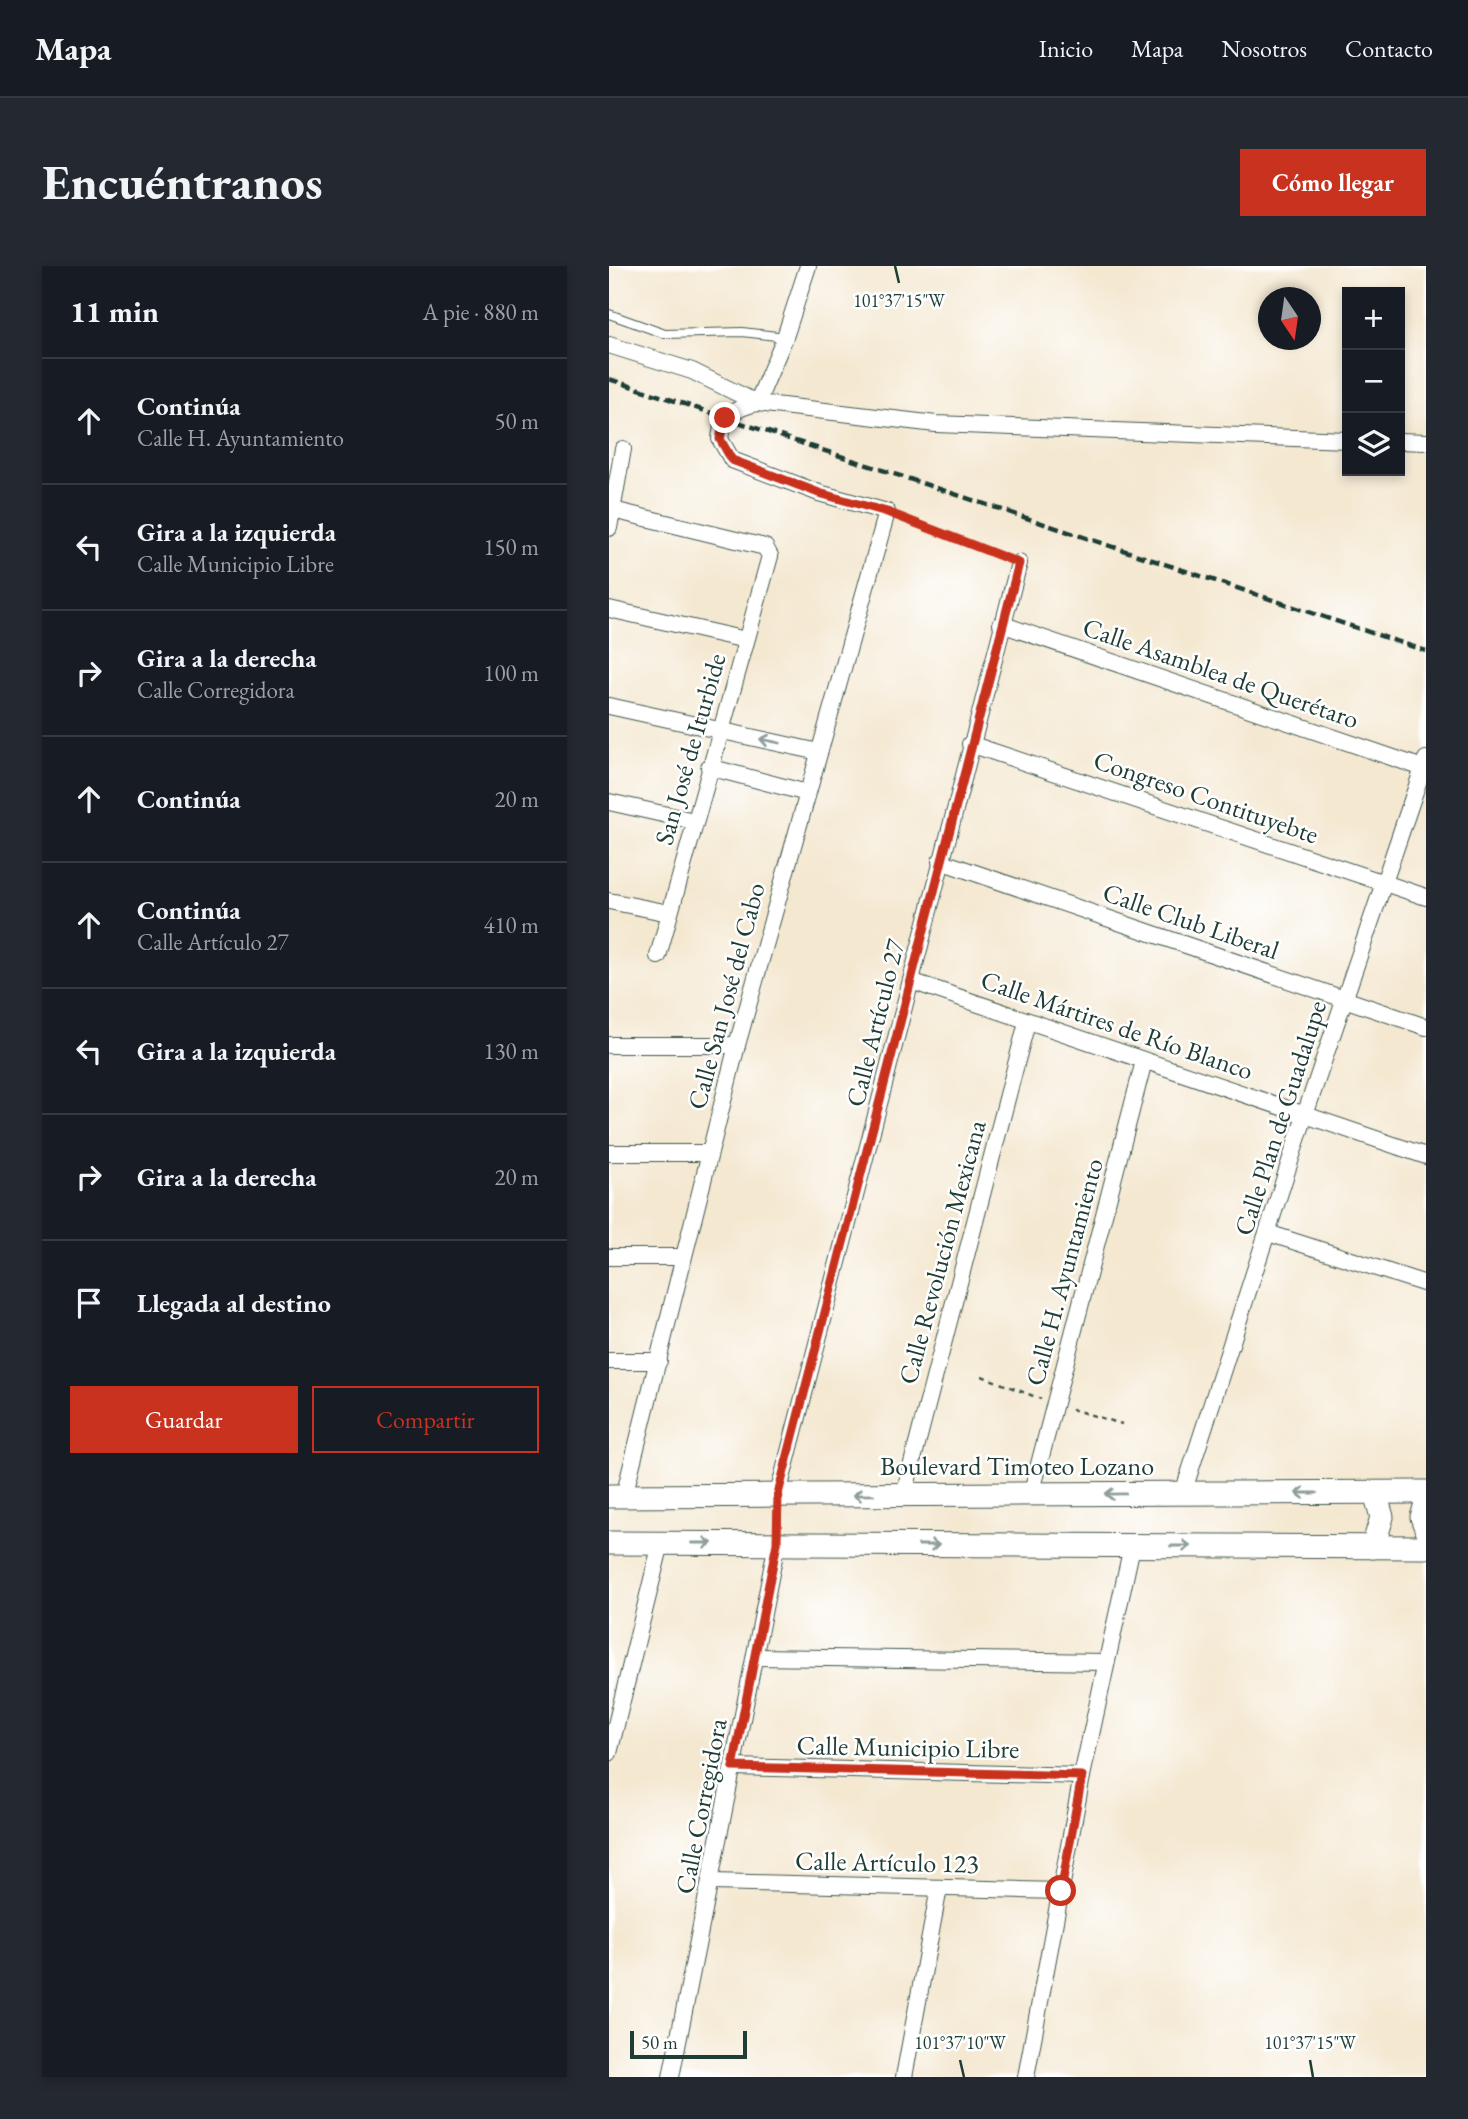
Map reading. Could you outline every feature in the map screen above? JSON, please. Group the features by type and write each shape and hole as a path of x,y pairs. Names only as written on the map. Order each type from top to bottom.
{"main road":[{"name":"Boulevard Timoteo Lozano","path":"617,1496 1426,1492"},
{"path":"1373,1547 1382,1517 1375,1493"},
{"path":"1426,1504 1423,1517 1426,1528"},
{"path":"609,1544 1426,1547"}],"street":[{"path":"757,402 785,337 808,266"},
{"path":"609,345 692,371 757,402 936,424 1342,440"},
{"path":"757,402 739,407 725,418 721,427 720,439 732,460 819,493 887,512"},
{"path":"1405,441 1426,442"},
{"path":"609,528 623,450"},
{"name":"San José de Iturbide","path":"613,510 765,547 770,556 658,956"},
{"name":"Calle San José del Cabo","path":"617,1496 659,1361 682,1256 737,1045 887,512"},
{"name":"Calle Artículo 27","path":"778,1494 1001,624 1019,563"},
{"path":"609,609 746,640"},
{"name":"Calle Asamblea de Querétaro","path":"1001,624 1425,765"},
{"path":"609,706 820,752"},
{"name":"Congreso Contituyebte","path":"970,744 1426,897"},
{"name":"Calle Plan de Guadalupe","path":"1183,1493 1305,1115 1425,765"},
{"path":"709,767 807,793"},
{"path":"609,802 694,821"},
{"name":"Calle Club Liberal","path":"940,861 1426,1027"},
{"path":"609,901 669,913"},
{"name":"Calle Mártires de Río Blanco","path":"911,981 1027,1023 1426,1156"},
{"name":"Calle Revolución Mexicana","path":"904,1494 1027,1023"},
{"path":"609,1045 737,1045"},
{"name":"Calle H. Ayuntamiento","path":"1031,1495 1144,1061"},
{"path":"609,1153 709,1153"},
{"path":"1268,1233 1426,1284"},
{"path":"609,1257 682,1256"},
{"path":"609,1361 659,1361"},
{"name":"Calle Corregidora","path":"671,2077 712,1882 777,1543"},
{"path":"609,1753 661,1544"},
{"path":"1026,2077 1082,1776 1132,1546"},
{"path":"755,1657 1106,1662"},
{"name":"Calle Municipio Libre","path":"733,1767 1082,1776"},
{"name":"Calle Artículo 123","path":"712,1882 1061,1891"},
{"path":"904,2077 939,1888"}],"lane":[{"path":"609,314 665,334 742,332 785,337"}],"path":[{"path":"887,512 1019,563"}],"railway":[{"path":"609,379 1426,651"}],"route":[{"path":"725,418 720,439 732,460 745,467 819,493 887,512 932,532 1019,563 1001,624 778,1494 777,1543 733,1767 1082,1776 1061,1891"}]}
